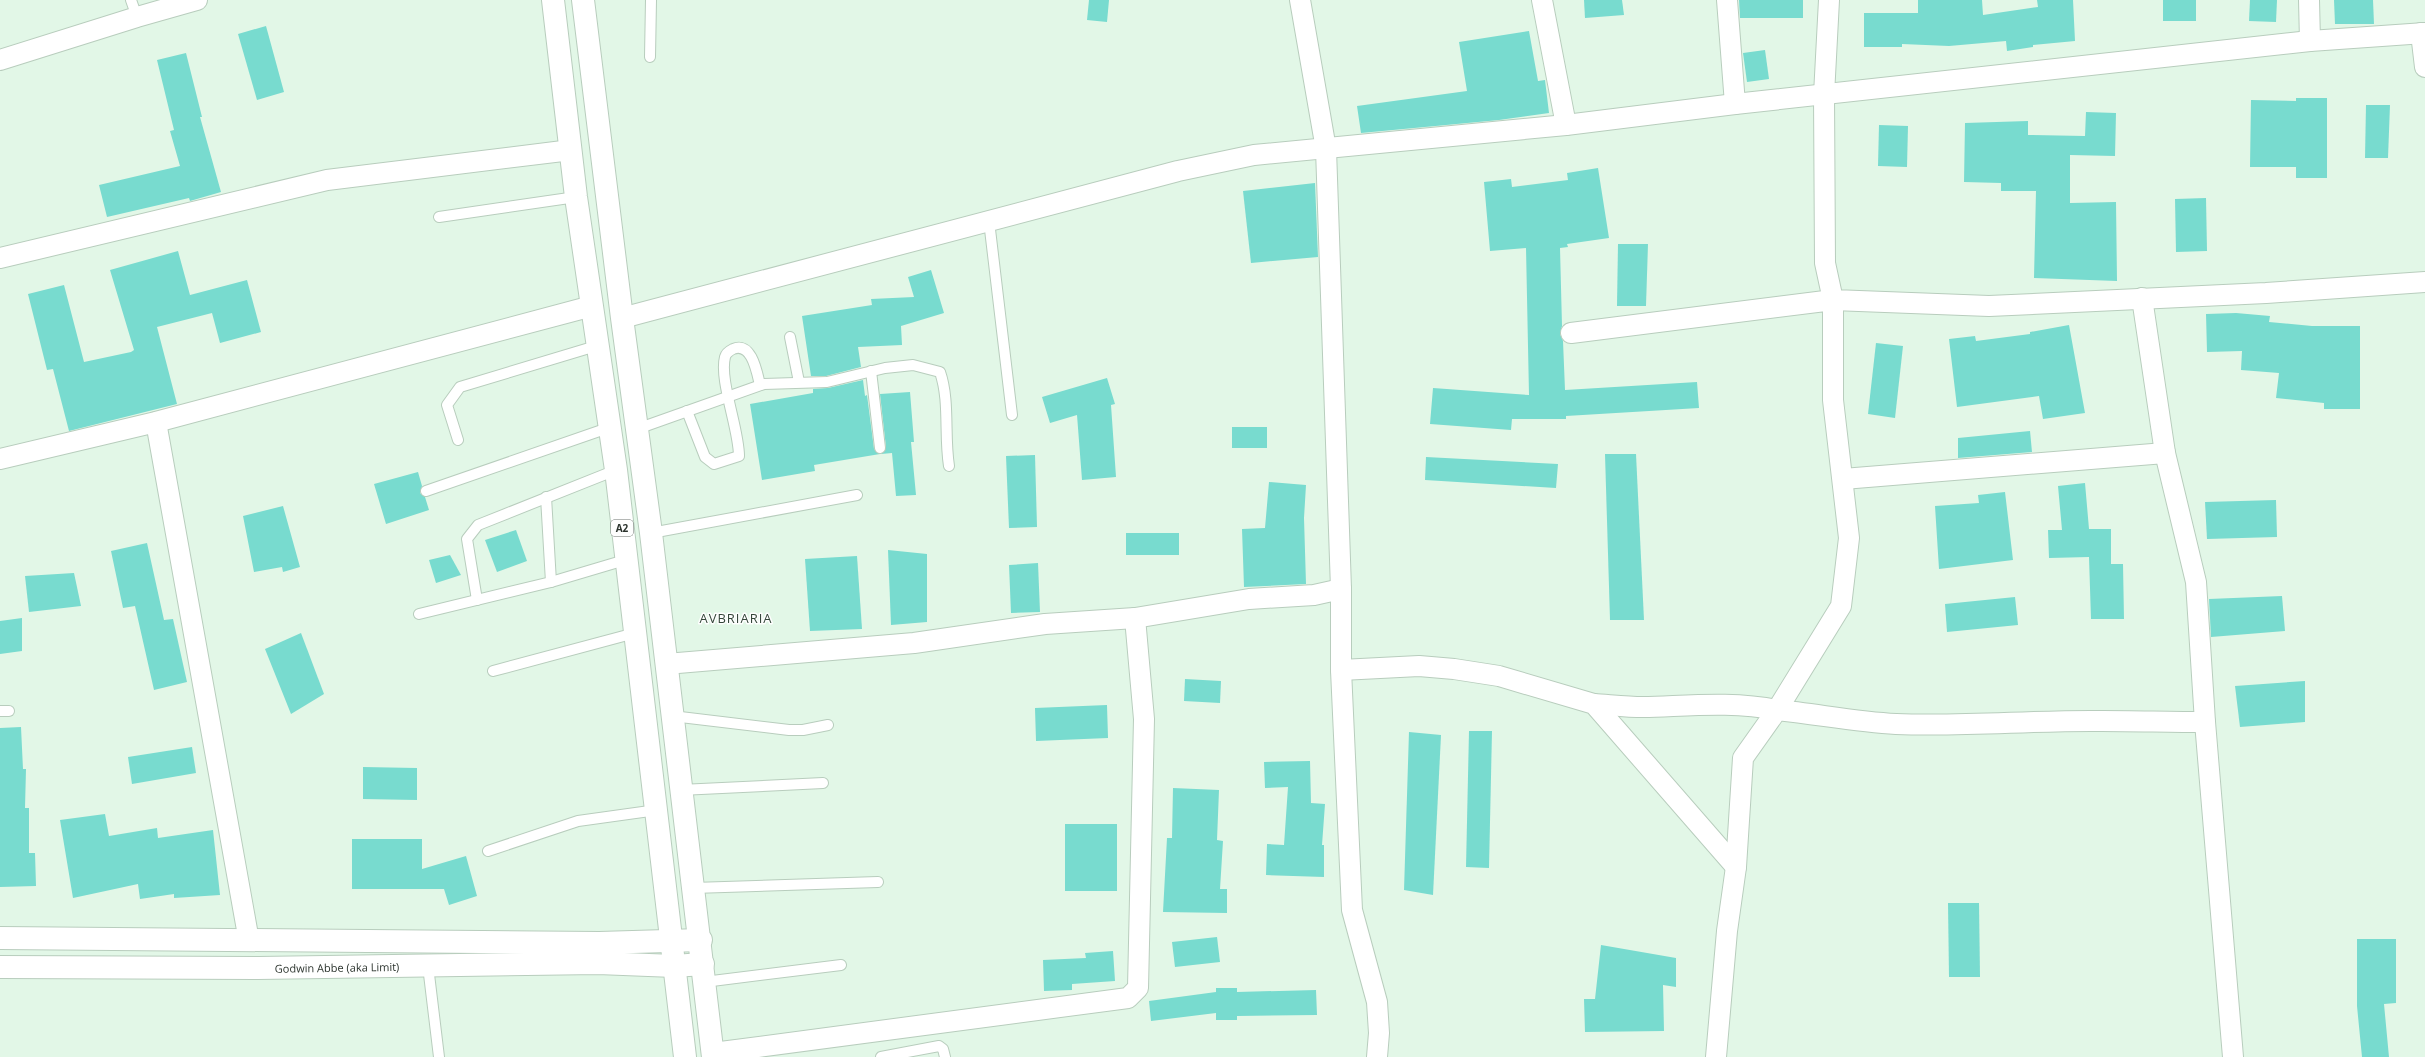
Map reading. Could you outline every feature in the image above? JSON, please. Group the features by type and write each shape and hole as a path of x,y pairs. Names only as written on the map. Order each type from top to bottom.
{"main road":[{"name":"A2","path":"553,0 576,197 608,428 616,470 625,560 657,810 685,1057"},
{"name":"A2","path":"583,0 622,318 651,533 680,790 701,940 713,1055"},
{"path":"0,938 599,943 671,939 701,940"},
{"name":"Godwin Abbe (aka Limit)","path":"0,967 258,968 598,963 674,966 704,973"}],"street":[{"path":"0,60 134,8 197,0"},
{"path":"1300,0 1326,149 1341,590 1341,670 1352,910 1377,1002 1379,1033 1377,1057"},
{"path":"1542,0 1566,125"},
{"path":"1727,0 1735,104"},
{"path":"1716,1057 1727,931 1736,867 1743,758 1777,710 1841,606 1848,538 1843,479 1833,400 1833,300 1826,263 1824,95 1829,0"},
{"path":"2309,0 2310,40"},
{"path":"622,318 1178,171 1254,155 1566,125 1735,104 2310,40 2423,33 2425,67"},
{"path":"0,258 327,180 571,150"},
{"path":"1572,333 1833,300 1989,306 2266,293 2425,282"},
{"path":"2142,298 2165,453 2196,582 2204,722 2233,1057"},
{"path":"0,459 156,422 592,306"},
{"path":"156,422 249,941"},
{"path":"1843,479 2165,453"},
{"path":"666,664 914,643 1045,624 1135,618 1249,599 1314,595 1341,590"},
{"path":"713,1055 1128,998 1138,988 1144,719 1135,618"},
{"path":"1341,670 1419,666 1454,669 1499,676 1594,704 1641,707 1714,704 1760,706 1777,710 1813,714 1828,718 1897,724 2009,724 2101,721 2204,722"},
{"path":"1594,704 1736,867"}],"lane":[{"path":"650,57 651,0"},
{"path":"439,217 576,197"},
{"path":"989,221 1012,415"},
{"path":"790,337 799,382"},
{"path":"458,440 447,405 460,388 596,346"},
{"path":"687,410 705,457 714,464 728,460 739,456 739,442 728,395 725,356 729,351 738,347 743,348 754,362 760,385"},
{"path":"637,429 728,395 760,385 799,382 827,382 871,371 913,365 940,372 944,386 945,443 949,466"},
{"path":"871,371 880,448"},
{"path":"426,491 608,428"},
{"path":"477,600 467,539 478,525 616,470"},
{"path":"651,533 857,495"},
{"path":"546,497 551,582"},
{"path":"419,614 551,582 625,560"},
{"path":"493,671 635,633"},
{"path":"672,716 788,730 803,730 828,725"},
{"path":"680,790 823,783"},
{"path":"488,852 578,822 657,810"},
{"path":"693,888 878,882"},
{"path":"704,973 841,965"},
{"path":"428,966 439,1057"},
{"path":"881,1057 939,1046 943,1049 945,1057"}],"building":[{"path":"1089,0 1109,0 1107,22 1087,20"},
{"path":"1584,0 1622,0 1624,15 1585,18"},
{"path":"1739,0 1803,0 1803,18 1740,18"},
{"path":"1918,0 1982,0 1983,15 2038,7 2037,0 2073,0 2075,41 2033,45 2033,47 2007,51 2006,41 1949,46 1902,44 1902,47 1864,47 1864,13 1918,13"},
{"path":"2163,0 2196,0 2196,21 2163,21"},
{"path":"2250,0 2277,0 2276,22 2249,21"},
{"path":"2334,0 2373,0 2374,24 2335,24"},
{"path":"266,26 284,92 257,100 238,34"},
{"path":"1529,31 1538,81 1545,80 1549,113 1499,120 1361,133 1357,106 1467,91 1459,42"},
{"path":"1765,50 1769,79 1747,82 1743,53"},
{"path":"186,53 202,117 200,117 221,192 190,201 189,198 107,217 99,185 180,166 170,131 174,130 157,60"},
{"path":"2296,98 2327,98 2327,178 2296,178 2296,167 2250,167 2251,100 2296,101"},
{"path":"2366,105 2390,105 2388,158 2365,158"},
{"path":"2086,112 2116,113 2115,156 2070,155 2070,203 2116,202 2117,281 2034,278 2036,191 2001,191 2001,183 1964,182 1965,123 2028,121 2028,135 2085,136"},
{"path":"1879,125 1908,126 1907,167 1878,166"},
{"path":"1598,168 1609,238 1567,244 1568,247 1560,248 1562,326 1560,334 1563,341 1565,390 1697,382 1699,408 1566,416 1566,419 1512,419 1511,430 1430,424 1433,388 1529,395 1526,248 1490,251 1484,182 1511,179 1512,187 1568,180 1567,173"},
{"path":"1315,183 1318,257 1251,263 1243,191"},
{"path":"2206,198 2207,251 2176,252 2175,199"},
{"path":"1618,244 1648,244 1646,306 1617,306"},
{"path":"178,251 190,295 247,280 261,332 220,343 212,313 157,327 177,404 69,431 53,369 47,370 28,294 64,285 84,362 131,352 134,350 110,270"},
{"path":"931,270 944,313 901,326 902,345 858,347 861,367 826,376 811,376 802,316 872,305 871,299 914,297 908,277"},
{"path":"2236,313 2270,316 2269,322 2312,326 2360,326 2360,409 2324,409 2324,403 2276,398 2279,373 2241,370 2242,351 2207,352 2206,314"},
{"path":"2069,325 2085,413 2043,419 2039,396 1957,407 1949,339 1975,336 1976,341 2030,334 2030,332"},
{"path":"1876,343 1903,346 1895,418 1868,414"},
{"path":"1107,378 1115,404 1111,405 1116,477 1082,480 1077,415 1050,423 1042,397"},
{"path":"863,380 865,396 867,395 874,449 880,454 814,465 815,471 762,480 750,404 813,393 813,389 828,388"},
{"path":"910,392 914,442 911,442 916,495 896,496 892,453 881,454 886,447 880,394"},
{"path":"1232,427 1267,427 1267,448 1232,448"},
{"path":"2030,431 2032,452 1958,458 1958,438"},
{"path":"1605,454 1636,454 1644,620 1610,620"},
{"path":"1035,455 1037,527 1009,528 1006,456"},
{"path":"1426,457 1558,464 1556,488 1425,480"},
{"path":"418,472 422,486 420,493 425,497 429,510 386,524 374,484"},
{"path":"1269,482 1306,485 1304,518 1306,584 1244,587 1242,529 1265,528"},
{"path":"2085,483 2089,529 2111,529 2111,564 2123,564 2124,619 2091,619 2089,557 2049,558 2048,530 2062,530 2058,486"},
{"path":"2005,492 2013,560 1939,569 1935,506 1979,503 1978,495"},
{"path":"2276,500 2277,537 2207,539 2205,502"},
{"path":"283,506 300,567 283,572 282,567 254,572 243,516"},
{"path":"516,530 527,561 497,572 485,540"},
{"path":"1126,533 1179,533 1179,555 1126,555"},
{"path":"147,543 164,620 173,619 187,682 154,690 135,606 123,608 111,551"},
{"path":"888,550 927,554 927,622 891,625"},
{"path":"450,555 461,575 436,583 429,560"},
{"path":"857,556 862,629 810,631 805,559"},
{"path":"1038,563 1040,612 1011,613 1009,565"},
{"path":"74,573 81,606 29,612 25,576"},
{"path":"2282,596 2285,631 2211,637 2209,599"},
{"path":"2015,597 2018,625 1947,632 1945,604"},
{"path":"22,618 22,651 0,654 0,621"},
{"path":"301,633 324,694 291,714 265,649"},
{"path":"1185,679 1221,681 1220,703 1184,701"},
{"path":"2305,681 2305,722 2240,727 2235,686"},
{"path":"1107,705 1108,738 1036,741 1035,708"},
{"path":"21,727 23,769 26,769 25,808 29,808 29,853 35,853 36,886 0,887 0,728"},
{"path":"1469,731 1492,731 1489,868 1466,867"},
{"path":"1409,732 1441,735 1433,895 1404,890"},
{"path":"192,747 196,773 132,784 128,757"},
{"path":"1310,761 1311,803 1325,804 1322,845 1324,845 1324,877 1266,875 1267,844 1284,845 1288,787 1265,788 1264,762"},
{"path":"363,767 417,768 417,800 363,799"},
{"path":"1173,788 1219,790 1217,840 1223,841 1220,889 1227,889 1227,913 1163,912 1167,838 1172,838"},
{"path":"105,814 109,836 157,828 158,838 213,830 220,895 174,898 174,894 140,899 138,884 73,898 60,820"},
{"path":"1065,824 1117,824 1117,891 1065,891"},
{"path":"352,839 422,839 422,869 466,856 477,896 449,905 444,889 352,889"},
{"path":"1948,903 1979,903 1980,977 1949,977"},
{"path":"1217,937 1220,962 1175,967 1172,942"},
{"path":"2357,939 2396,939 2396,1003 2384,1004 2389,1057 2362,1057 2357,1006"},
{"path":"1601,945 1676,958 1676,987 1663,985 1664,1031 1585,1032 1584,999 1595,999"},
{"path":"1113,951 1115,981 1072,984 1072,990 1044,991 1043,960 1086,958 1085,953"},
{"path":"1216,988 1237,988 1237,992 1316,990 1317,1015 1237,1016 1237,1020 1216,1020 1216,1013 1151,1021 1149,1001 1216,992"}],"district":[{"name":"AVBRIARIA","path":"736,618"}]}
